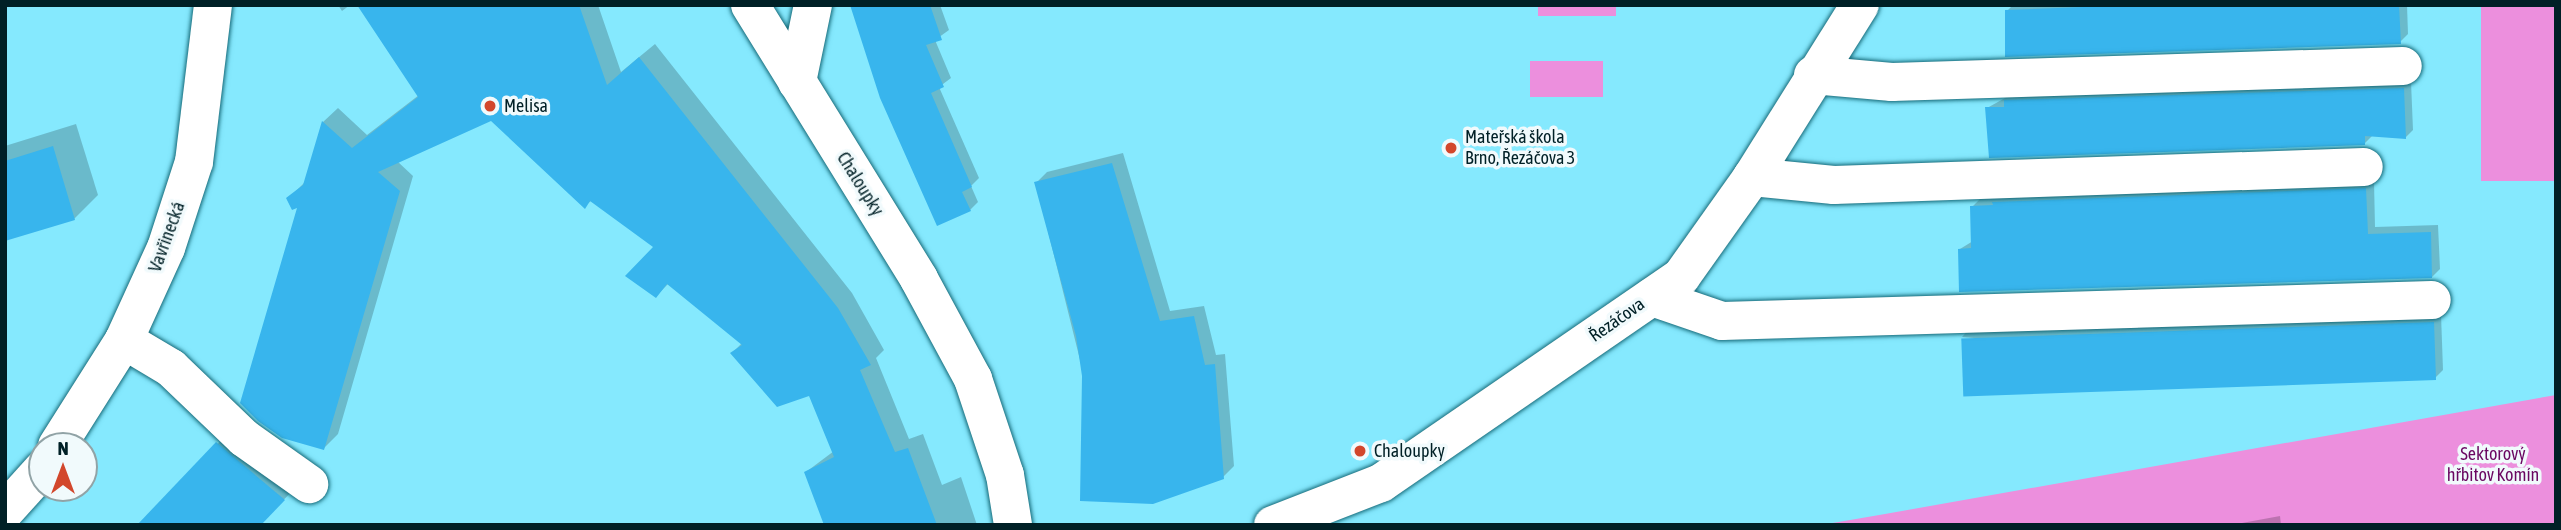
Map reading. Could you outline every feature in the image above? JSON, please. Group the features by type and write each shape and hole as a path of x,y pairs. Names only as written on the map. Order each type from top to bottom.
{"street":[{"name":"Vavřinecká","path":"66,432 124,340 166,248 194,162 213,5"},
{"name":"Chaloupky","path":"750,5 919,279 973,379 1005,475 1013,525"},
{"path":"797,82 813,5"},
{"name":"Řezáčova","path":"1273,525 1381,483 1681,277 1752,177 1860,5"},
{"path":"1814,75 1892,82 2403,66"},
{"path":"1752,177 1834,185 2364,166"},
{"path":"1652,297 1722,321 2432,300"},
{"path":"124,340 171,368 244,438 309,484"},
{"path":"8,503 28,484"}],"green space":[{"path":"1538,5 1616,5 1616,16 1538,16"},
{"path":"2481,5 2556,5 2556,181 2481,181"},
{"path":"1530,61 1603,61 1603,97 1530,97"},
{"name":"Sektorový hřbitov Komín","path":"2556,395 2556,525 1821,525 1885,514"}],"building":[{"path":"357,5 579,5 607,85 639,57 838,308 871,365 860,370 895,452 908,448 937,525 824,525 804,472 834,457 809,396 777,407 730,353 742,345 667,284 656,298 625,276 653,247 590,201 585,209 491,121 378,172 400,191 324,450 282,438 258,421 240,403 297,208 292,210 286,198 303,185 322,121 352,148 418,97"},
{"path":"850,5 930,5 942,40 926,45 944,87 931,93 972,187 962,192 971,211 937,226 880,98"},
{"path":"2135,5 2399,5 2401,44 2005,57 2005,10"},
{"path":"2404,88 2406,139 2365,136 2365,145 1989,158 1985,107 2004,107 2004,100"},
{"path":"53,146 75,220 5,241 5,161"},
{"path":"1112,163 1160,321 1194,316 1205,365 1215,364 1224,479 1153,504 1080,501 1082,376 1076,336 1034,182"},
{"path":"2366,188 2368,234 2431,232 2432,278 1959,292 1958,249 1971,248 1970,206 1993,205 1992,202"},
{"path":"2434,322 2436,380 1963,396 1961,339"},
{"path":"216,442 285,500 261,525 137,525"}],"place":[{"name":"Melisa","path":"490,106"},
{"name":"Mateřská škola Brno, Řezáčova 3","path":"1451,148"},
{"name":"Chaloupky","path":"1360,451"}]}
